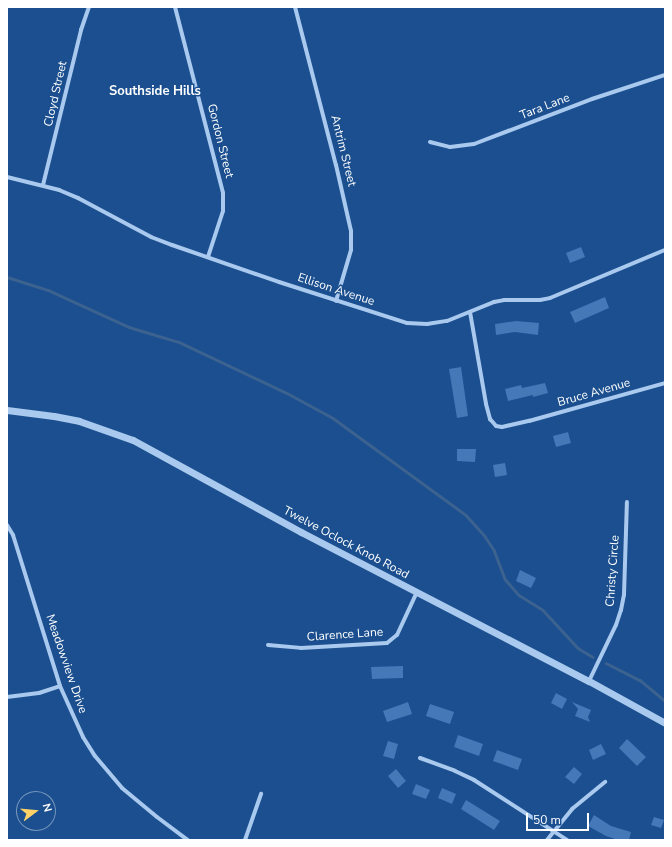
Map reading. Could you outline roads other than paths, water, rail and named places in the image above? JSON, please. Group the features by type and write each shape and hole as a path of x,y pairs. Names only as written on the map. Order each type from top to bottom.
{"street":[{"name":"Cloyd Street","path":"43,185 81,30 89,7"},
{"name":"Gordon Street","path":"175,7 223,193 223,211 208,257"},
{"name":"Antrim Street","path":"295,7 334,157 351,230 351,250 336,301"},
{"name":"Tara Lane","path":"430,142 450,147 474,144 579,104 665,75"},
{"name":"Ellison Avenue","path":"7,177 43,185 78,198 151,237 390,319 421,324 447,321 494,302 504,300 540,300 550,298 665,250"},
{"name":"Bruce Avenue","path":"470,312 490,419 496,426 502,427 528,421 665,383"},
{"name":"Twelve Oclock Knob Road","path":"7,410 79,421 133,440 295,529 665,723"},
{"name":"Christy Circle","path":"589,682 616,625 621,610 624,595 627,502"},
{"name":"Meadowview Drive","path":"7,525 13,535 60,686 82,737 108,773 144,807 188,840"},
{"name":"Clarence Lane","path":"268,644 301,648 387,643 397,635 417,592"},
{"path":"7,698 39,693 60,686"},
{"path":"420,758 474,780 568,840"},
{"path":"547,840 572,809 605,782"},
{"path":"245,840 261,794"}],"waterway":[{"path":"7,277 48,290 129,327 179,342 287,393 333,418 466,515 484,535 494,550 505,579 519,595 543,610 578,648 593,657"},
{"path":"606,663 640,680 665,701"}],"district":[{"name":"Southside Hills","path":"155,91"}]}
